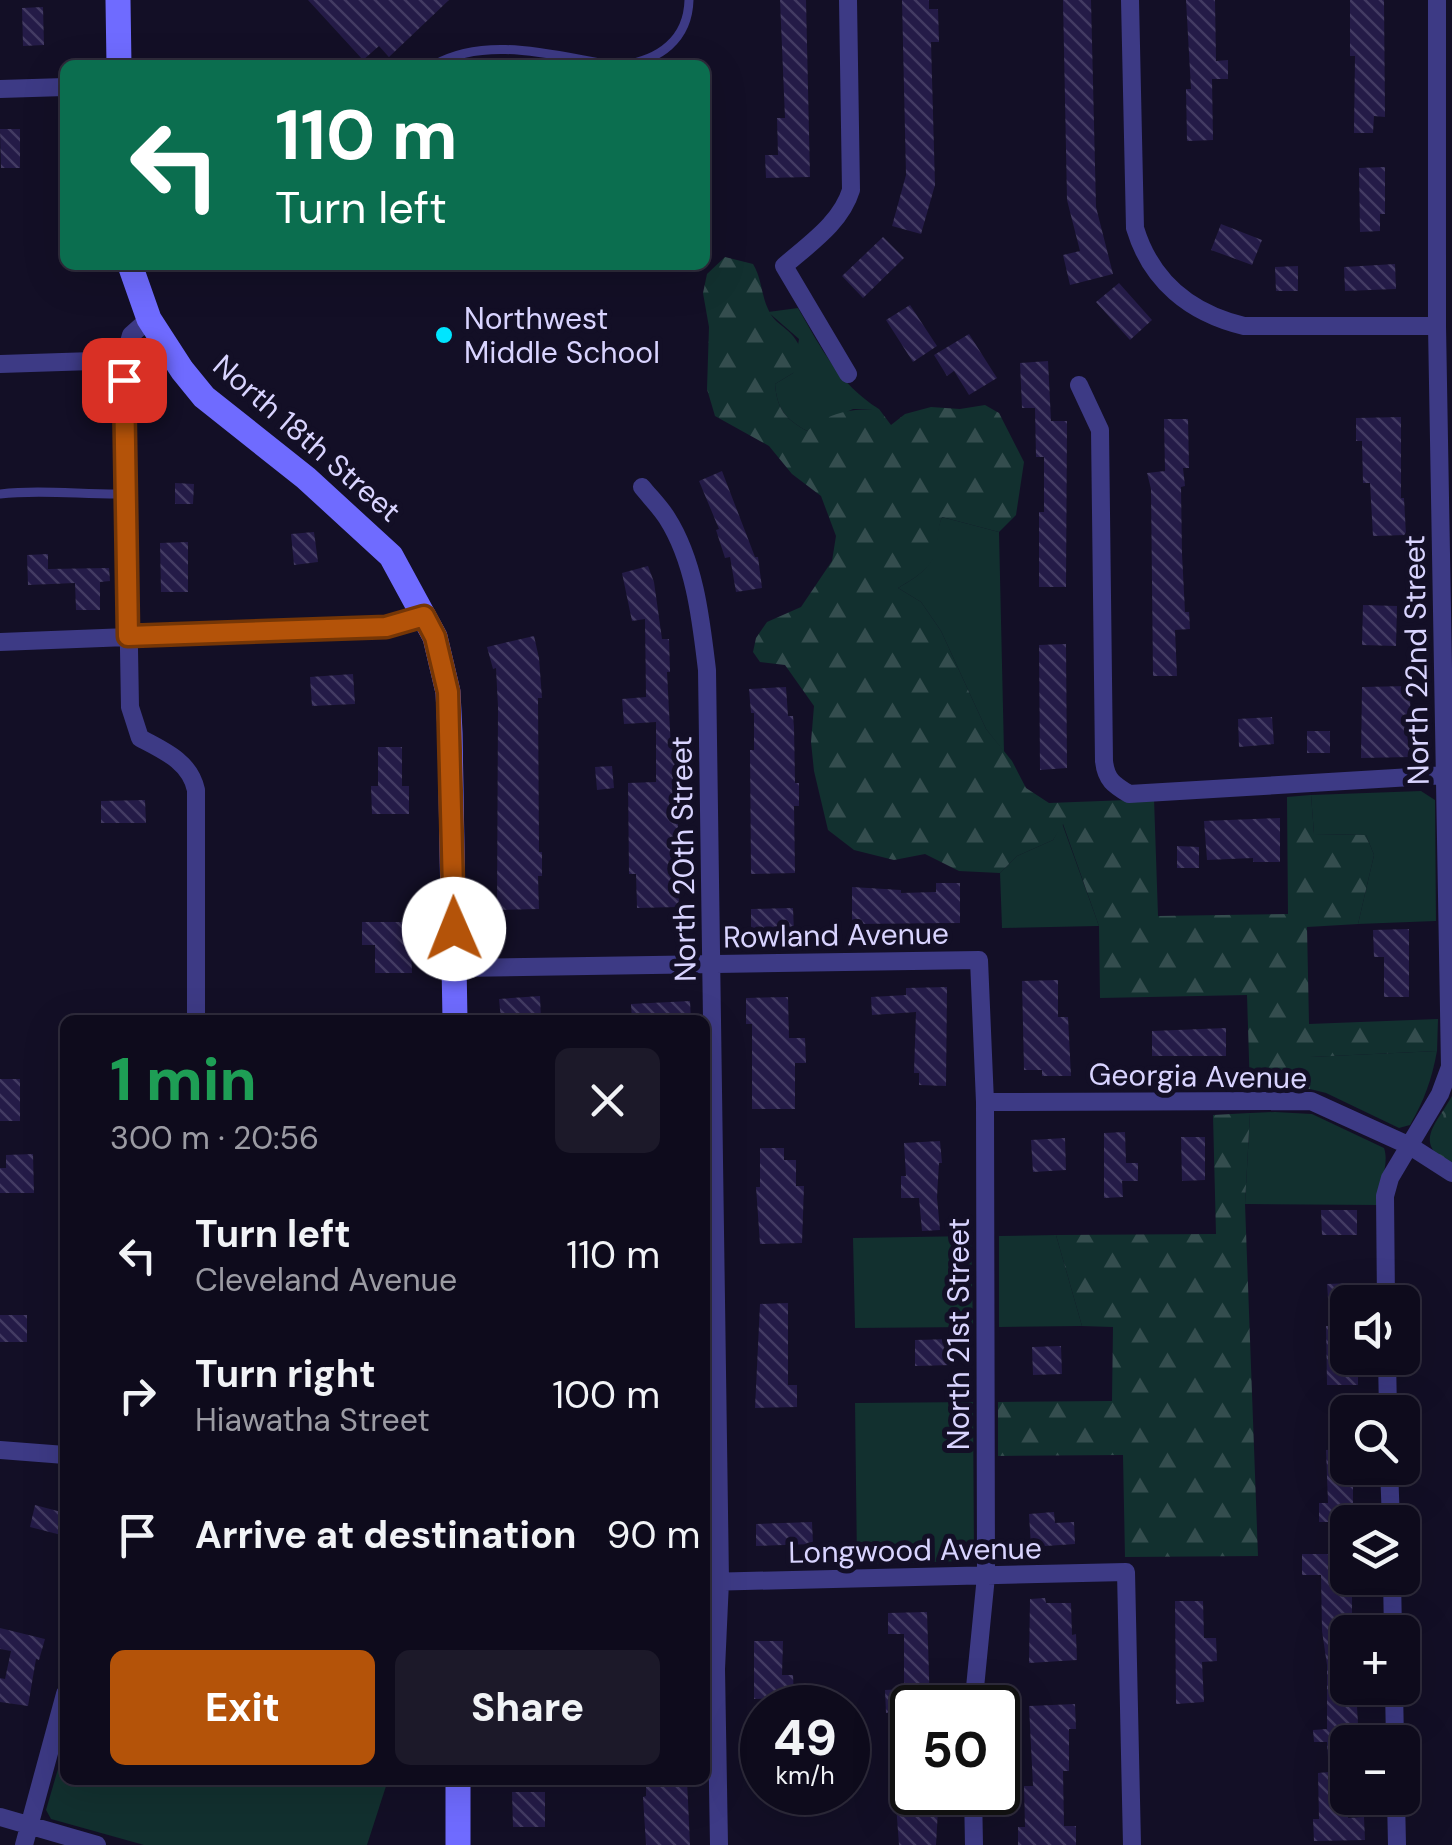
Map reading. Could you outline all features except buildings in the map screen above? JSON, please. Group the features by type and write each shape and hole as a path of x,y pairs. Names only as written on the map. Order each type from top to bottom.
{"main road":[{"path":"118,0 118,60"},
{"name":"North 18th Street","path":"132,270 148,318 204,397 306,478 391,556 435,637 448,692 454,1015"},
{"path":"458,1785 458,1845"}],"street":[{"path":"848,0 851,190 847,204 832,223 784,266 848,374"},
{"path":"1130,0 1135,228 1148,262 1168,285 1213,319 1244,326 1437,326"},
{"name":"North 22nd Street","path":"1386,1285 1385,1196 1390,1178 1440,1094 1450,1068 1437,326 1438,0"},
{"path":"0,89 60,86"},
{"path":"148,318 131,335 124,360 130,707 140,738 185,766 192,774 196,790 196,1015"},
{"path":"0,364 124,360"},
{"path":"1079,385 1100,430 1104,761 1105,775 1112,784 1129,794 1446,775"},
{"name":"North 20th Street","path":"642,487 667,518 684,554 701,616 707,670 713,965 713,1582 719,1845"},
{"path":"0,642 386,627 424,616"},
{"name":"Rowland Avenue","path":"454,968 979,960"},
{"name":"North 21st Street","path":"975,1685 986,1576 985,1102 979,960"},
{"name":"Georgia Avenue","path":"985,1102 1311,1101 1410,1146 1452,1174"},
{"path":"0,1450 60,1455"},
{"name":"Longwood Avenue","path":"713,1582 1126,1572 1132,1845"},
{"path":"24,1845 60,1713"},
{"path":"973,1815 974,1845"},
{"path":"1397,1815 1398,1845"},
{"path":"0,1817 98,1845"}],"lane":[{"path":"647,60 665,52 682,31 689,0"},
{"path":"442,60 490,49 582,60"},
{"path":"0,494 126,494"}],"green space":[{"path":"725,257 753,264 772,316 800,348 804,359 793,373 775,384 784,412 807,431 832,416 858,410 879,409 891,425 905,414 931,407 960,409 985,405 999,413 1024,462 1016,515 999,532 942,517 934,558 921,573 898,588 921,602 941,631 986,729 1012,761 1026,788 1049,803 1154,799 1158,916 1288,914 1287,797 1311,795 1314,834 1366,835 1374,855 1358,924 1307,927 1309,1024 1438,1019 1437,1051 1310,1057 1310,1089 1250,1090 1247,995 1100,998 1099,926 1063,824 1053,840 1017,856 1000,873 959,871 925,854 894,860 854,850 828,830 814,771 814,706 785,665 760,662 753,652 756,638 767,622 801,607 832,561 836,536 821,496 792,474 769,446 715,416 707,389 709,327 703,293 707,274"},
{"path":"798,308 842,377 879,409 853,409 807,431 784,412 775,384 793,373 799,339 768,312"},
{"path":"942,517 999,532 1004,752 986,729 941,631 921,602 898,588 931,561"},
{"path":"1421,791 1435,800 1436,921 1358,924 1374,855 1366,835 1314,834 1311,795"},
{"path":"1062,823 1099,926 1002,928 1000,873 1017,856 1053,840"},
{"path":"1437,1051 1427,1090 1410,1125 1399,1128 1310,1089 1309,1057"},
{"path":"1452,1096 1452,1167 1440,1158 1430,1142 1434,1126"},
{"path":"1250,1113 1312,1114 1384,1148 1386,1161 1378,1205 1245,1204"},
{"path":"1250,1113 1245,1204 1258,1556 1125,1557 1123,1455 998,1456 998,1402 1112,1401 1113,1327 1082,1326 1056,1235 1216,1234 1213,1115"},
{"path":"1056,1235 1082,1326 999,1327 999,1236"},
{"path":"971,1236 973,1327 855,1328 853,1238"},
{"path":"973,1402 974,1554 967,1561 857,1564 855,1403"},
{"path":"60,1762 60,1785 386,1785 367,1845 144,1845 51,1819 46,1810"}],"place":[{"name":"Northwest Middle School","path":"444,335"}],"route":[{"path":"124,380 128,636 386,627 424,616 435,637 448,692 454,929"}]}
